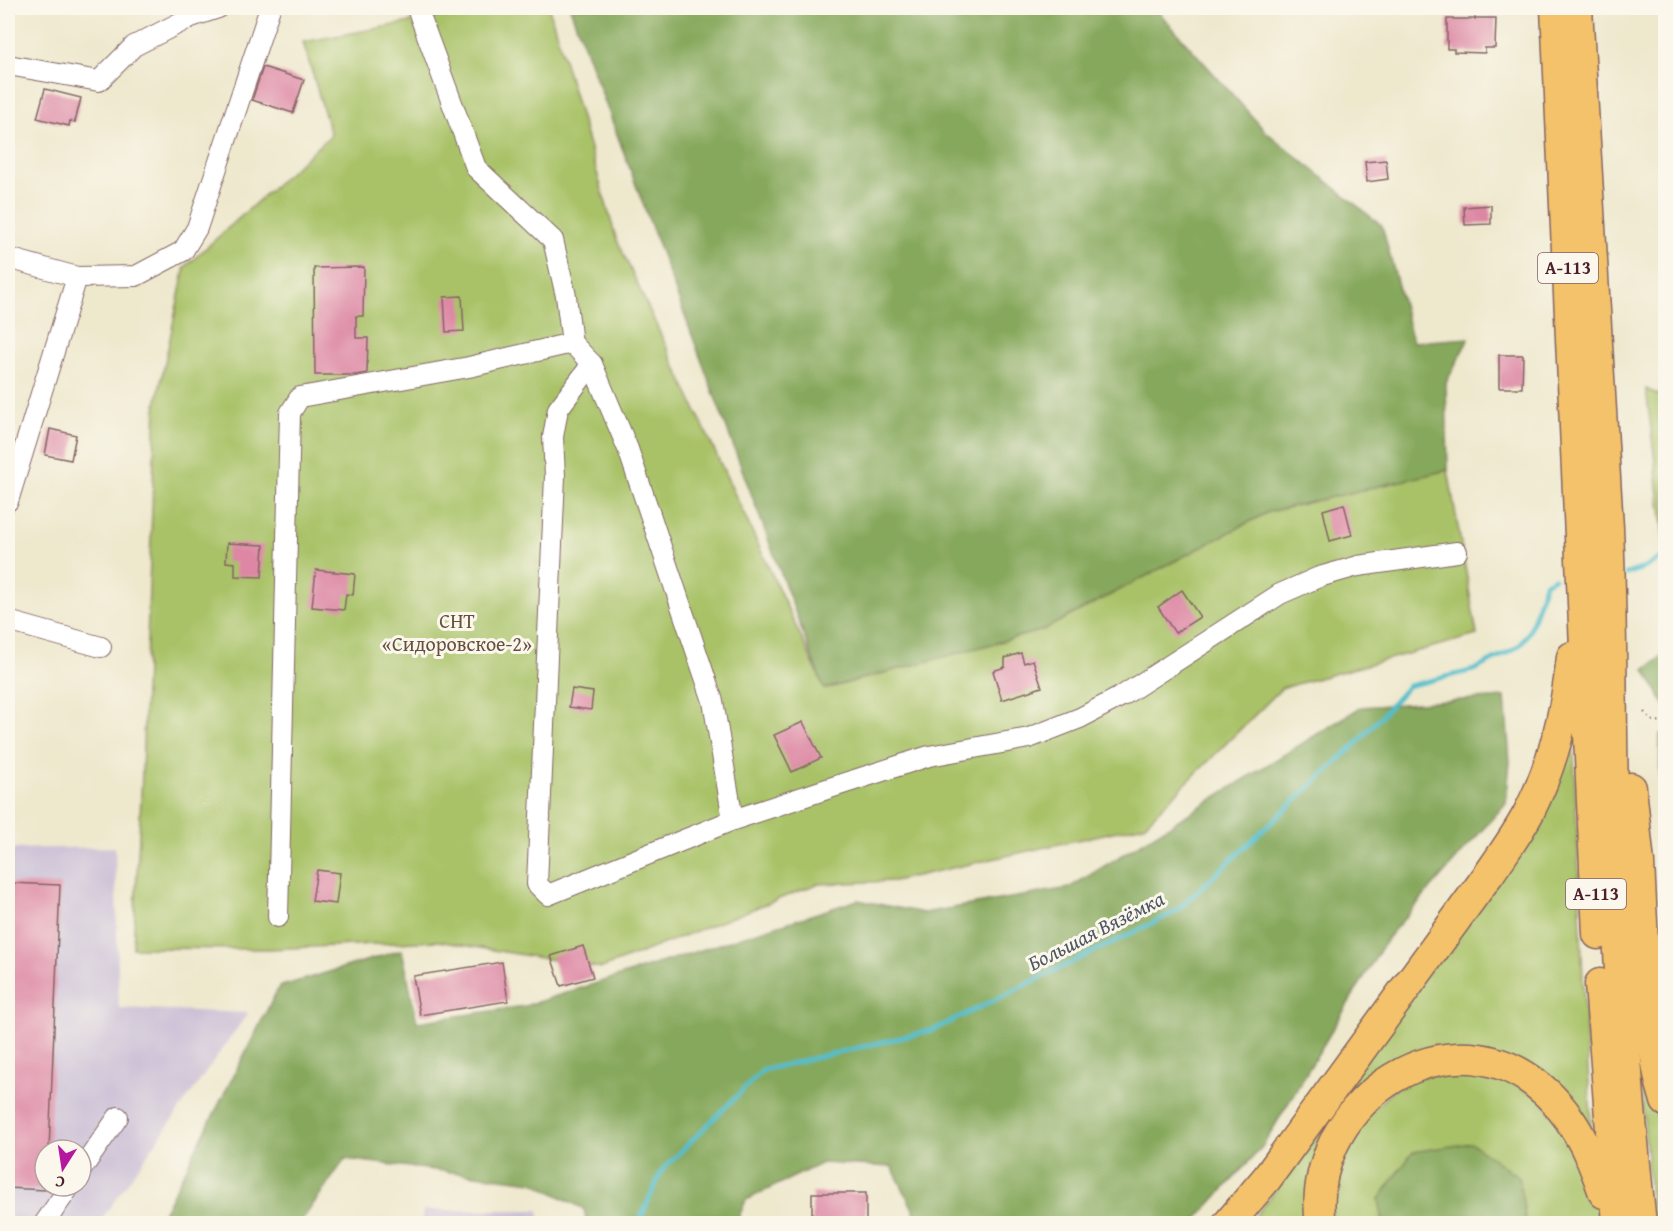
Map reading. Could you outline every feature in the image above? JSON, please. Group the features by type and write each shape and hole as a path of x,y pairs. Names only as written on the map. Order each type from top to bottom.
{"highway":[{"name":"А-113","path":"1556,8 1602,1017 1618,1224"},
{"name":"А-113","path":"1577,8 1611,606 1613,798 1622,1015 1641,1224"},
{"path":"1228,1224 1267,1178 1358,1055 1489,874 1528,814 1547,770 1564,708 1582,565"},
{"path":"1611,606 1639,863 1646,1001 1665,1101"},
{"path":"1321,1224 1319,1200 1323,1171 1338,1135 1353,1112 1376,1088 1391,1078 1410,1068 1452,1059 1485,1061 1513,1070 1535,1083 1556,1102 1575,1127 1593,1160 1612,1224"}],"street":[{"path":"8,65 99,81 134,46 191,17 218,8"},
{"path":"8,258 77,277 136,276 183,251 197,228 270,8"},
{"path":"417,8 476,168 552,240 566,296 572,343 592,364 628,449 714,701 733,820"},
{"path":"8,501 77,277"},
{"path":"278,917 290,412 300,397 469,367 572,343"},
{"path":"592,364 558,410 553,437 555,476 537,884 549,895 733,820 929,756 1029,738 1080,718 1122,696 1280,594 1309,581 1358,566 1457,552"},
{"path":"8,621 101,647"},
{"path":"93,1153 118,1117"},
{"path":"44,1224 62,1198"}],"path":[{"path":"1644,712 1654,722 1665,720"}],"shaded area":[{"path":"115,847 119,1008 248,1013 99,1223 8,1223 8,849"},
{"path":"423,1210 539,1210 539,1223 423,1223"}],"green space":[{"name":"СНТ «Сидоровское-2»","path":"486,8 549,8 616,238 825,689 1043,630 1268,512 1448,470 1477,635 1282,688 1144,825 894,881 817,884 602,968 438,941 269,949 133,948 156,405 185,267 331,135 303,42"},
{"path":"570,8 1155,8 1265,131 1382,226 1413,342 1469,338 1446,383 1448,470 1268,512 1043,630 824,689"},
{"path":"1646,389 1665,398 1665,542"},
{"path":"1665,654 1665,706 1645,670"},
{"path":"1505,697 1510,762 1506,803 1388,937 1262,1147 1193,1223 920,1223 892,1167 822,1163 746,1200 736,1223 587,1223 584,1209 533,1182 345,1159 300,1223 158,1223 279,987 402,950 417,1022 525,1006 858,900 924,913 1069,888 1361,707"},
{"path":"1573,731 1592,1136 1533,1069 1388,1066 1309,1223 1249,1224 1301,1158"},
{"path":"1666,733 1665,848 1660,813 1660,734"},
{"path":"1637,1033 1654,1108 1665,1141 1665,1223 1652,1223"},
{"path":"1481,1068 1542,1098 1597,1188 1603,1223 1333,1224 1331,1196 1348,1133 1405,1079"},
{"path":"1471,1143 1519,1177 1526,1223 1383,1223 1379,1199 1413,1152"}],"building":[{"path":"1496,18 1495,48 1485,48 1485,53 1454,52 1454,49 1447,49 1447,19"},
{"path":"263,67 304,80 293,113 252,100"},
{"path":"45,89 81,98 75,122 70,121 69,126 37,118"},
{"path":"1386,160 1388,179 1367,182 1365,162"},
{"path":"1491,205 1491,224 1465,225 1464,207"},
{"path":"364,267 363,316 356,316 356,338 368,338 367,373 315,375 314,268"},
{"path":"462,296 464,331 446,332 444,297"},
{"path":"1499,355 1523,355 1522,388 1499,388"},
{"path":"50,429 76,435 71,460 45,455"},
{"path":"1344,504 1352,535 1330,541 1323,510"},
{"path":"227,543 264,545 262,577 235,576 235,563 226,562"},
{"path":"316,570 355,574 353,595 346,594 344,610 312,607"},
{"path":"1182,590 1200,617 1175,633 1158,607"},
{"path":"1021,653 1024,663 1033,660 1042,687 1002,700 993,671 1005,667 1005,658"},
{"path":"572,689 593,692 591,710 569,707"},
{"path":"803,722 821,758 792,772 774,735"},
{"path":"317,870 340,873 336,904 312,901"},
{"path":"8,883 60,885 49,1138 33,1138 33,1189 8,1188"},
{"path":"583,946 593,977 561,986 551,956"},
{"path":"502,962 508,1001 420,1015 413,976"},
{"path":"812,1193 866,1193 866,1223 812,1224"}],"waterway":[{"name":"Большая Вязёмка","path":"1626,574 1644,568 1666,555"},
{"name":"Большая Вязёмка","path":"638,1224 662,1170 763,1070 933,1030 1175,912 1357,743 1408,686 1474,670 1521,644 1530,630 1545,583 1554,578"}]}
